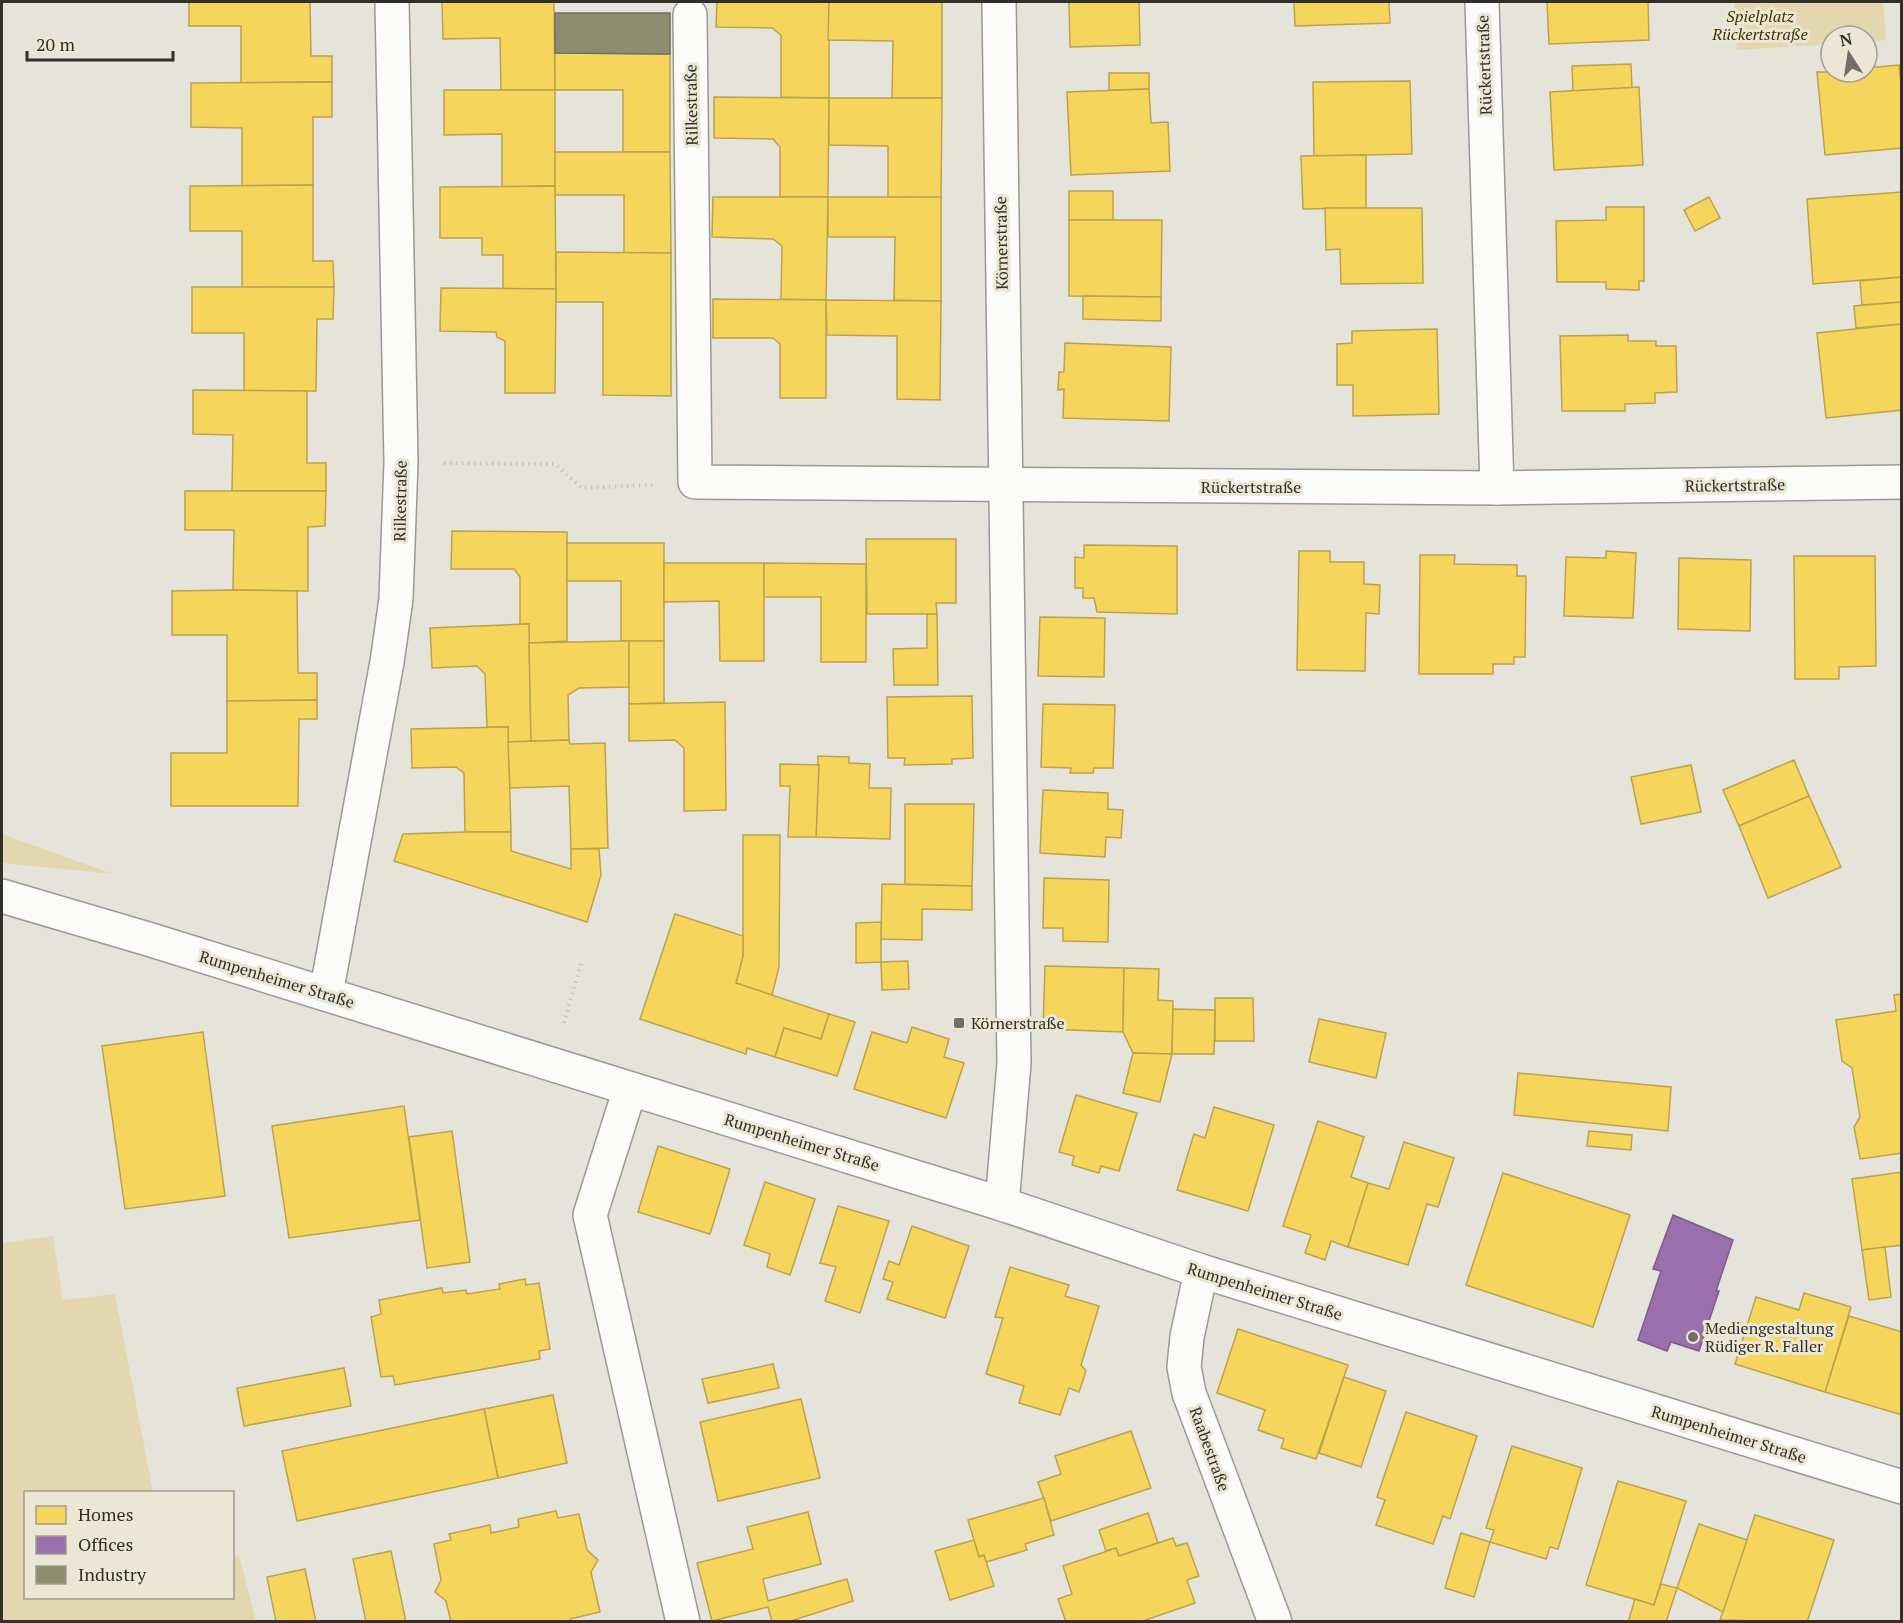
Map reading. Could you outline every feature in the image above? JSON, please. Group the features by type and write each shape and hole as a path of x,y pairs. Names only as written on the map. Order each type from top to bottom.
{"street":[{"name":"Rilkestraße","path":"326,994 387,662 396,599 401,462 392,2"},
{"name":"Körnerstraße","path":"999,2 1004,485 1014,1063 1002,1204"},
{"name":"Rückertstraße","path":"1482,2 1497,488"},
{"name":"Rilkestraße","path":"690,15 695,482"},
{"path":"695,482 1004,485"},
{"name":"Rückertstraße","path":"1004,485 1497,488 1902,482"},
{"name":"Rumpenheimer Straße","path":"2,896 148,939 1002,1204 1201,1271 1902,1487"},
{"path":"630,1089 590,1215 682,1622"},
{"name":"Raabestraße","path":"1201,1271 1187,1337 1184,1367 1189,1393 1275,1622"}],"path":[{"path":"401,462 555,464 582,488 695,482"},
{"path":"552,1065 581,963"}],"green space":[{"name":"Spielplatz Rückertstraße","path":"1734,2 1883,2 1886,40 1879,41 1879,24 1819,24 1819,45 1737,50"},
{"path":"2,834 113,874 2,863"},
{"path":"53,1236 63,1300 115,1294 153,1491 24,1491 24,1599 234,1599 234,1556 239,1555 256,1621 2,1621 2,1243"}],"building: Homes":[{"path":"189,2 310,2 311,56 332,56 332,82 241,83 241,26 189,26"},
{"path":"442,2 554,2 555,90 501,90 500,38 443,39"},
{"path":"717,2 829,2 829,98 781,97 781,35 772,28 716,27"},
{"path":"829,2 942,2 942,98 892,98 893,41 828,40"},
{"path":"1069,2 1139,2 1140,45 1070,47"},
{"path":"1294,2 1389,2 1390,23 1295,26"},
{"path":"1547,2 1648,2 1649,40 1549,44"},
{"path":"555,53 670,54 670,152 623,152 623,90 555,90"},
{"path":"1631,64 1632,88 1573,91 1572,66"},
{"path":"1899,65 1902,91 1902,148 1825,155 1817,72 1819,72 1819,84 1879,84 1879,67"},
{"path":"1109,73 1149,73 1149,89 1109,90"},
{"path":"1410,81 1412,154 1314,156 1313,82"},
{"path":"332,82 332,117 313,117 313,185 242,186 242,128 191,127 191,83"},
{"path":"1639,87 1643,165 1554,170 1550,92"},
{"path":"1149,89 1151,123 1168,122 1170,171 1071,175 1067,92"},
{"path":"444,90 555,90 555,186 502,187 502,134 444,135"},
{"path":"714,97 829,98 828,197 780,197 780,147 773,139 714,138"},
{"path":"829,98 942,98 941,197 888,198 888,146 829,145"},
{"path":"555,152 670,152 671,253 624,253 624,195 555,195"},
{"path":"1366,155 1366,208 1303,209 1301,156"},
{"path":"313,185 313,261 333,261 334,287 242,288 242,231 190,231 190,186"},
{"path":"555,186 556,289 503,289 503,255 482,255 482,238 440,238 440,187"},
{"path":"1069,191 1113,191 1113,220 1069,220"},
{"path":"1902,192 1902,277 1813,284 1807,199"},
{"path":"713,197 828,197 826,300 781,299 782,246 773,239 712,237"},
{"path":"828,197 941,197 941,301 894,300 895,237 828,237"},
{"path":"1709,197 1720,218 1695,231 1684,210"},
{"path":"1606,207 1644,207 1644,281 1639,281 1639,290 1606,289 1606,282 1557,282 1556,221 1606,220"},
{"path":"1325,208 1422,208 1423,283 1341,284 1340,249 1326,250"},
{"path":"1069,220 1162,220 1161,297 1069,296"},
{"path":"556,252 671,253 671,396 603,395 603,302 556,302"},
{"path":"1902,277 1902,302 1862,305 1860,281"},
{"path":"192,287 334,287 333,319 317,319 316,391 244,391 244,333 192,333"},
{"path":"441,288 556,289 555,393 505,393 505,341 497,337 496,332 440,331"},
{"path":"1083,296 1161,297 1161,321 1083,319"},
{"path":"713,299 826,300 826,398 780,398 780,344 773,338 713,338"},
{"path":"826,300 941,301 940,400 897,399 897,336 827,335"},
{"path":"1902,302 1902,324 1856,328 1854,306"},
{"path":"1902,324 1902,410 1826,418 1817,333"},
{"path":"1437,329 1439,414 1353,416 1353,385 1337,385 1337,344 1352,343 1352,331"},
{"path":"1628,335 1628,341 1656,341 1656,346 1676,346 1677,392 1655,393 1655,403 1625,404 1625,411 1562,411 1560,336"},
{"path":"1065,343 1171,347 1169,421 1063,418 1064,389 1058,390 1059,372 1064,372"},
{"path":"193,390 307,391 307,463 326,463 326,491 232,491 233,435 193,434"},
{"path":"185,491 326,491 325,526 308,527 308,591 233,590 234,530 185,530"},
{"path":"452,531 567,532 567,641 529,643 529,624 520,624 520,577 514,569 451,569"},
{"path":"866,539 956,539 956,603 936,603 937,614 867,614"},
{"path":"567,543 664,543 664,641 621,641 621,581 567,581"},
{"path":"1084,545 1177,546 1177,614 1097,612 1094,598 1083,598 1083,588 1075,588 1075,557 1084,558"},
{"path":"1299,551 1330,551 1330,562 1364,562 1364,584 1380,585 1379,614 1366,613 1365,671 1297,670"},
{"path":"1606,551 1636,553 1633,618 1564,616 1566,557 1606,558"},
{"path":"1420,555 1455,555 1454,564 1517,565 1517,576 1526,576 1525,657 1514,657 1514,664 1493,664 1493,674 1419,674"},
{"path":"1794,556 1875,556 1876,666 1839,667 1839,679 1795,679"},
{"path":"1679,558 1751,560 1750,631 1678,629"},
{"path":"664,563 764,563 764,661 720,661 719,601 664,602"},
{"path":"764,563 866,564 866,662 821,662 821,597 764,597"},
{"path":"172,591 297,591 298,673 317,673 317,700 227,701 227,635 172,635"},
{"path":"927,614 937,614 938,685 894,685 893,649 927,648"},
{"path":"1040,617 1105,618 1104,677 1038,676"},
{"path":"529,624 531,741 508,742 508,727 487,727 485,674 477,666 432,668 430,628"},
{"path":"629,641 629,687 579,688 568,695 569,740 531,741 529,643"},
{"path":"629,641 664,641 664,703 629,704"},
{"path":"972,696 973,758 952,759 952,764 904,765 905,758 888,758 887,697"},
{"path":"317,700 317,719 299,719 298,806 171,806 171,753 227,753 227,701"},
{"path":"725,702 726,810 684,811 684,748 675,740 629,741 629,704"},
{"path":"1043,704 1115,705 1113,768 1094,768 1093,773 1070,773 1071,768 1041,767"},
{"path":"508,727 511,832 465,832 464,773 456,767 412,768 411,729"},
{"path":"569,740 570,744 605,743 608,848 571,849 569,786 510,788 508,742"},
{"path":"818,756 849,757 849,763 870,764 869,788 891,788 890,839 816,837"},
{"path":"1794,760 1809,796 1739,826 1723,790"},
{"path":"780,764 819,765 816,837 788,837 790,786 780,786"},
{"path":"1691,765 1701,812 1641,824 1631,777"},
{"path":"1043,790 1108,793 1108,809 1123,810 1121,838 1106,837 1105,857 1040,853"},
{"path":"1809,796 1841,867 1768,898 1739,826"},
{"path":"905,804 974,804 972,886 905,884"},
{"path":"511,832 511,851 571,869 571,849 599,849 601,875 587,922 394,861 403,834"},
{"path":"743,835 780,835 779,967 772,995 736,983 743,956"},
{"path":"1044,878 1109,880 1108,942 1063,941 1063,928 1043,928"},
{"path":"882,884 972,886 972,910 922,909 922,940 881,939"},
{"path":"675,914 743,936 743,956 736,983 829,1014 821,1039 784,1028 775,1057 747,1048 746,1054 640,1019"},
{"path":"881,922 881,962 856,963 856,923"},
{"path":"908,961 909,989 882,990 881,962"},
{"path":"1045,966 1124,968 1123,1032 1043,1029"},
{"path":"1124,968 1159,969 1158,1000 1173,1001 1172,1054 1133,1053 1123,1032"},
{"path":"1902,994 1902,1153 1860,1159 1854,1127 1860,1117 1852,1068 1842,1061 1836,1020 1896,1011 1894,995"},
{"path":"1215,998 1253,998 1254,1041 1215,1041"},
{"path":"1173,1009 1215,1010 1214,1054 1172,1054"},
{"path":"829,1014 855,1022 837,1076 775,1057 784,1028 821,1039"},
{"path":"1319,1019 1386,1033 1376,1078 1309,1062"},
{"path":"912,1027 949,1039 944,1057 964,1063 946,1118 854,1089 872,1032 907,1043"},
{"path":"203,1032 225,1196 125,1209 102,1046"},
{"path":"1133,1053 1172,1054 1160,1102 1123,1093"},
{"path":"1518,1073 1671,1087 1668,1131 1514,1115"},
{"path":"1076,1095 1137,1113 1119,1171 1101,1166 1099,1173 1072,1165 1074,1156 1059,1152"},
{"path":"404,1106 420,1220 289,1238 272,1126"},
{"path":"1214,1107 1274,1125 1248,1211 1177,1190 1194,1134 1205,1138"},
{"path":"1318,1121 1364,1137 1351,1177 1368,1183 1348,1247 1331,1241 1325,1260 1305,1253 1311,1235 1283,1226"},
{"path":"452,1131 470,1262 427,1268 409,1137"},
{"path":"1589,1131 1632,1135 1631,1150 1587,1146"},
{"path":"1404,1142 1454,1158 1438,1207 1427,1204 1408,1265 1348,1247 1368,1183 1389,1189"},
{"path":"658,1146 730,1169 710,1234 638,1212"},
{"path":"1902,1172 1902,1245 1862,1250 1852,1179"},
{"path":"1503,1173 1630,1215 1593,1327 1466,1285"},
{"path":"765,1182 815,1199 790,1275 767,1267 770,1254 744,1245"},
{"path":"838,1206 889,1221 860,1313 825,1301 836,1267 820,1263"},
{"path":"912,1226 969,1246 945,1318 887,1299 893,1282 883,1279 889,1261 899,1265"},
{"path":"1885,1247 1891,1297 1869,1300 1862,1250"},
{"path":"1010,1267 1069,1285 1065,1296 1099,1306 1081,1365 1086,1371 1079,1392 1069,1388 1060,1415 1019,1403 1024,1386 986,1374 1003,1318 995,1317"},
{"path":"525,1279 526,1285 539,1283 550,1349 539,1351 540,1359 395,1385 393,1376 381,1377 371,1317 381,1314 379,1300 442,1288 443,1293 466,1290 467,1294 500,1289 499,1284"},
{"path":"1804,1293 1851,1307 1825,1392 1735,1364 1756,1297 1799,1310"},
{"path":"1849,1316 1902,1332 1902,1415 1825,1392"},
{"path":"1238,1329 1348,1365 1316,1459 1281,1448 1284,1439 1258,1430 1265,1410 1217,1393"},
{"path":"773,1364 779,1388 708,1403 702,1379"},
{"path":"344,1368 351,1406 244,1426 237,1388"},
{"path":"1344,1377 1386,1391 1361,1467 1319,1453"},
{"path":"553,1395 567,1463 498,1478 484,1409"},
{"path":"801,1399 820,1478 718,1501 700,1422"},
{"path":"484,1409 498,1478 297,1521 282,1451"},
{"path":"1406,1412 1477,1436 1450,1519 1443,1516 1433,1544 1376,1525 1385,1500 1377,1497"},
{"path":"1131,1431 1151,1488 1051,1521 1038,1482 1061,1474 1055,1456"},
{"path":"1512,1446 1582,1468 1558,1549 1550,1547 1546,1559 1490,1542 1494,1530 1486,1528"},
{"path":"1618,1481 1686,1501 1654,1605 1586,1585"},
{"path":"1044,1498 1054,1535 1025,1544 1027,1550 986,1562 984,1555 979,1557 968,1520"},
{"path":"556,1511 558,1518 579,1514 587,1550 598,1560 591,1572 600,1612 570,1619 571,1622 451,1622 446,1601 435,1592 441,1580 434,1544 451,1540 449,1534 490,1525 491,1533 519,1527 518,1519"},
{"path":"808,1512 821,1564 763,1579 768,1601 847,1579 853,1601 788,1622 772,1622 768,1607 712,1621 697,1563 753,1549 747,1527"},
{"path":"1148,1513 1158,1543 1119,1556 1116,1548 1106,1551 1099,1530"},
{"path":"1755,1515 1834,1540 1807,1622 1720,1620"},
{"path":"1699,1524 1747,1540 1723,1612 1677,1588"},
{"path":"1461,1533 1490,1542 1474,1597 1445,1588"},
{"path":"1173,1538 1176,1546 1187,1543 1199,1576 1187,1580 1195,1603 1140,1622 1066,1622 1058,1599 1072,1594 1063,1566 1116,1548 1119,1556"},
{"path":"974,1540 979,1557 984,1555 994,1586 950,1600 935,1551"},
{"path":"391,1551 406,1622 366,1622 353,1559"},
{"path":"305,1569 316,1622 276,1622 267,1577"},
{"path":"1661,1584 1677,1588 1666,1622 1628,1622 1635,1599 1654,1605"}],"building: Offices":[{"path":"1673,1215 1733,1240 1699,1351 1671,1342 1667,1351 1638,1340 1661,1271 1653,1269"}],"building: Industry":[{"path":"555,13 670,13 670,54 555,53"}],"place":[{"name":"Körnerstraße","path":"959,1023"},
{"name":"Mediengestaltung Rüdiger R. Faller","path":"1693,1337"}]}
